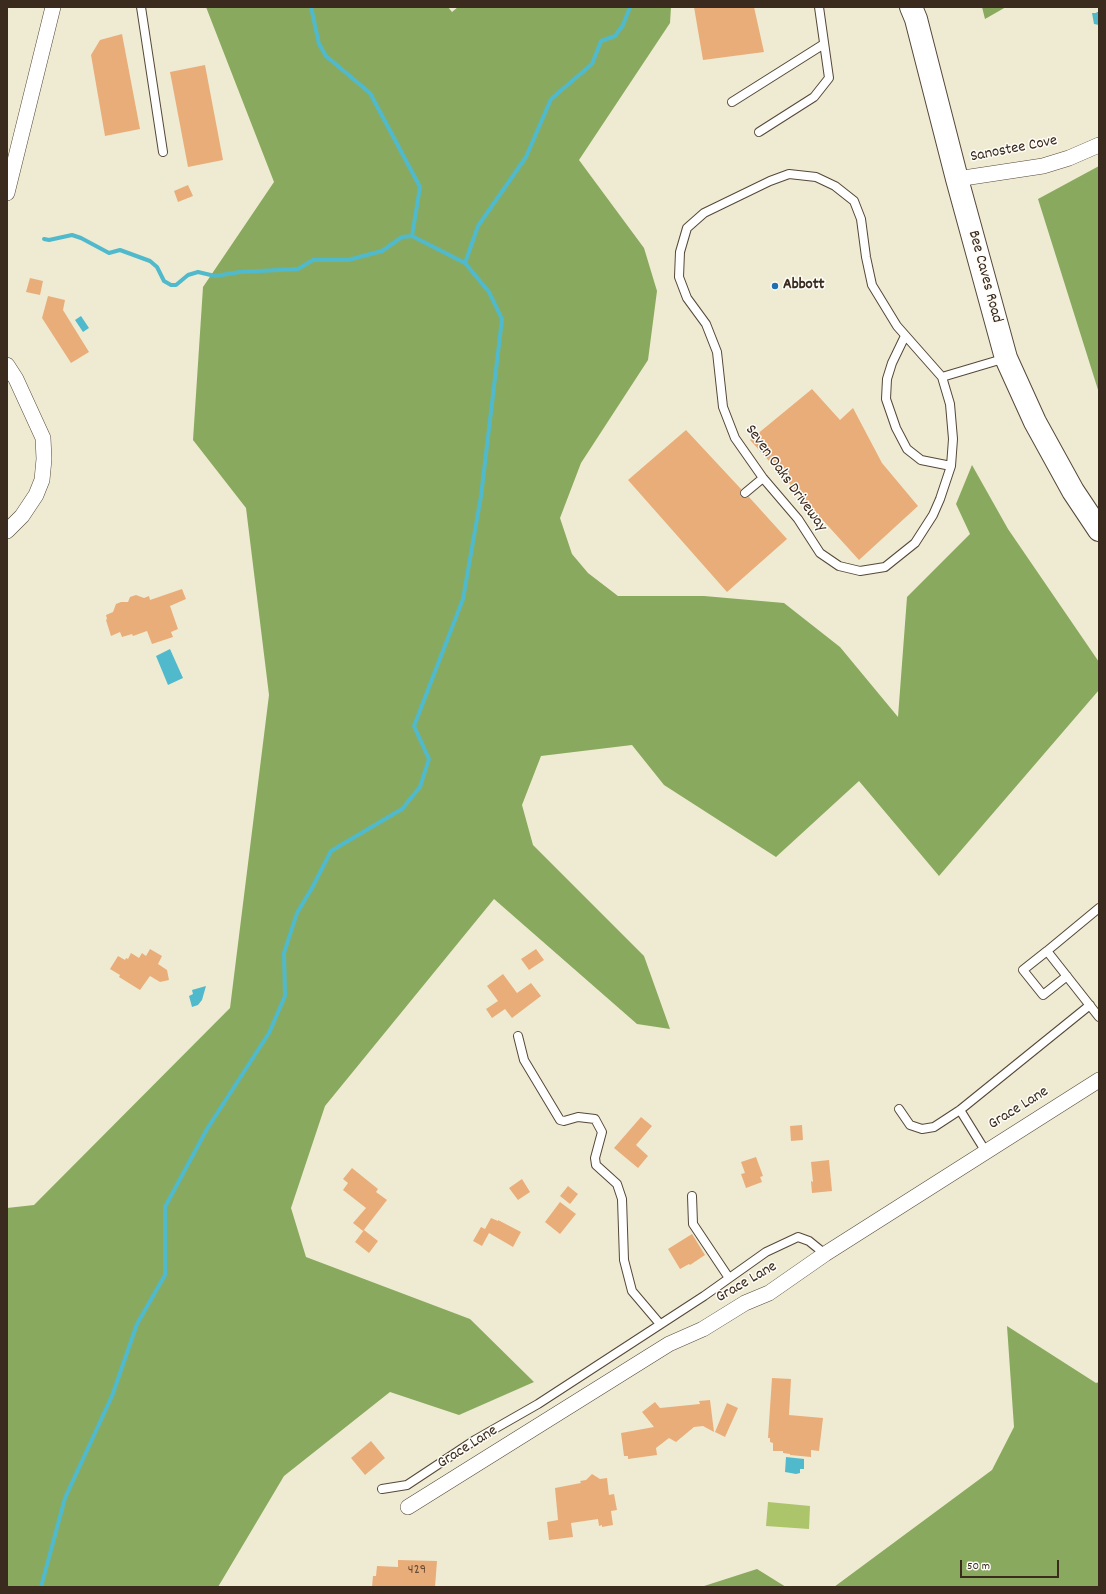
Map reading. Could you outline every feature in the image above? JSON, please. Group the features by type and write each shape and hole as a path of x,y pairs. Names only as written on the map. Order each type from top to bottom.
{"main road":[{"name":"Bee Caves Road","path":"911,7 916,19 957,179 1006,358 1035,422 1073,491 1099,530"}],"street":[{"path":"7,193 53,7"},
{"name":"Sanostee Cove","path":"957,179 1043,166 1069,158 1099,145"},
{"path":"7,365 16,379 43,438 44,460 42,480 36,495 22,516 7,531"},
{"name":"Grace Lane","path":"408,1507 669,1344 703,1329 745,1303 769,1294 825,1254 1099,1080"}],"lane":[{"path":"142,7 163,152"},
{"path":"759,132 814,97 829,78 820,7"},
{"path":"732,102 824,44"},
{"name":"Seven Oaks Driveway","path":"789,174 816,177 835,186 854,201 861,219 866,257 872,285 897,326 942,377 950,404 953,439 951,466 933,515 915,543 885,566 860,571 839,566 820,553 798,519 764,478 736,438 723,407 717,352 706,324 687,298 679,277 680,252 687,228 704,212 770,181 789,174"},
{"path":"905,336 886,379 886,399 896,428 907,448 921,460 951,466"},
{"path":"942,377 1006,358"},
{"path":"745,493 764,478"},
{"path":"1067,976 1043,995 1023,970 1099,908"},
{"path":"1047,951 1099,1017"},
{"path":"899,1110 910,1125 922,1129 934,1127 960,1110 1090,1006"},
{"path":"518,1036 524,1060 548,1099 556,1116 560,1120 564,1121 578,1117 595,1119 602,1132 595,1158 596,1165 618,1184 622,1199 624,1260 632,1291 660,1324"},
{"path":"960,1110 986,1152"},
{"path":"692,1196 693,1224 729,1278"},
{"path":"382,1489 407,1485 475,1440 538,1404 766,1252 798,1238 809,1241 825,1254"}],"green space":[{"path":"206,7 448,7 452,12 458,7 671,7 670,23 579,160 644,248 657,291 648,360 581,463 560,518 572,554 588,573 618,596 704,596 784,603 840,647 898,717 907,597 970,534 956,504 972,465 1008,529 1099,662 1099,690 939,876 859,781 776,857 664,785 632,745 541,756 522,805 533,845 644,956 670,1029 637,1024 494,899 325,1106 291,1208 306,1257 470,1319 534,1382 459,1415 390,1392 284,1476 218,1587 7,1587 7,1208 34,1205 230,1008 269,695 246,508 193,440 203,287 274,182"},
{"path":"982,7 1006,7 985,19"},
{"path":"1099,166 1099,393 1038,199"},
{"path":"1007,1326 1096,1383 1099,1382 1099,1587 834,1587 992,1470 1014,1427"},
{"path":"768,1502 810,1506 809,1529 766,1526"},
{"path":"757,1569 786,1587 701,1587"}],"water":[{"path":"1099,12 1099,25 1094,24 1092,13"},
{"path":"81,316 89,328 83,332 75,320"},
{"path":"170,649 183,678 168,685 156,656"},
{"path":"206,986 202,1000 198,1005 192,1007 189,996 193,994 192,990"},
{"path":"786,1457 804,1459 804,1469 800,1469 800,1473 796,1474 785,1472"}],"building":[{"path":"694,7 754,7 764,52 703,60"},
{"path":"122,34 140,129 105,136 91,55 100,40"},
{"path":"205,65 223,160 188,167 170,72"},
{"path":"188,185 193,196 178,202 174,191"},
{"path":"30,278 43,281 40,295 26,292"},
{"path":"48,296 65,300 63,310 89,352 71,363 42,318"},
{"path":"812,389 840,420 853,408 882,463 918,506 859,560 750,440"},
{"path":"686,430 741,489 741,497 749,497 787,539 727,592 628,480"},
{"path":"182,589 186,599 170,606 178,629 171,632 173,637 152,644 147,631 133,636 132,634 122,637 120,632 111,636 106,615 113,612 116,604 128,602 130,597 136,595 144,598 149,596 150,600"},
{"path":"150,949 162,956 158,964 167,970 169,980 160,982 150,976 140,990 119,977 120,975 110,969 118,956 125,960 126,958 128,959 131,953 139,958 142,953 146,956"},
{"path":"536,949 544,960 529,970 521,959"},
{"path":"503,974 517,993 531,983 541,996 512,1018 505,1009 492,1018 486,1009 498,1001 487,986"},
{"path":"641,1117 652,1126 636,1145 648,1156 638,1168 614,1148"},
{"path":"802,1125 803,1140 791,1141 790,1126"},
{"path":"756,1157 763,1176 760,1177 762,1182 746,1188 741,1174 745,1173 741,1162"},
{"path":"829,1160 832,1191 812,1193 811,1181 813,1182 811,1162"},
{"path":"352,1168 378,1189 376,1192 387,1200 363,1231 353,1223 366,1208 343,1190 348,1183 343,1179"},
{"path":"522,1179 530,1192 518,1200 509,1188"},
{"path":"568,1186 578,1194 570,1204 560,1196"},
{"path":"560,1202 576,1214 560,1234 545,1222"},
{"path":"491,1218 521,1232 513,1247 489,1233 482,1246 473,1241 481,1227 485,1229"},
{"path":"364,1230 378,1241 369,1253 355,1242"},
{"path":"692,1234 705,1255 690,1265 689,1264 680,1269 668,1249"},
{"path":"772,1378 791,1379 789,1415 823,1418 819,1451 811,1450 811,1457 790,1455 783,1453 783,1451 773,1451 773,1443 770,1442 770,1438 768,1438"},
{"path":"710,1400 714,1432 703,1426 694,1427 676,1442 669,1438 656,1448 657,1455 628,1459 628,1456 624,1456 621,1433 654,1427 642,1412 655,1402 660,1408 700,1404 699,1401"},
{"path":"727,1403 738,1408 725,1437 715,1432"},
{"path":"371,1441 385,1458 365,1475 351,1458"},
{"path":"592,1474 600,1479 607,1478 609,1495 614,1494 617,1510 611,1511 613,1525 602,1527 602,1525 599,1526 598,1519 571,1523 573,1537 549,1540 547,1522 558,1520 555,1488 581,1483 580,1481 586,1480"},
{"path":"398,1560 437,1561 435,1587 372,1587 373,1576 376,1576 377,1566 398,1567"}],"waterway":[{"path":"311,7 319,44 326,56 370,93 420,187 412,236"},
{"path":"41,1587 65,1498 112,1396 137,1324 165,1275 165,1207 207,1129 269,1033 285,996 284,953 297,913 331,851 402,809 420,787 429,759 414,726 463,599 481,496 502,319 489,292 465,263 478,226 526,157 551,99 592,64 601,41 615,36 623,25 630,7"},
{"path":"44,239 49,240 72,235 81,238 109,253 120,250 150,261 157,267 164,281 171,285 176,285 188,275 198,272 215,276 240,272 298,269 313,260 348,260 382,251 402,237 412,236 465,263"}],"place":[{"name":"Abbott","path":"775,286"}]}
